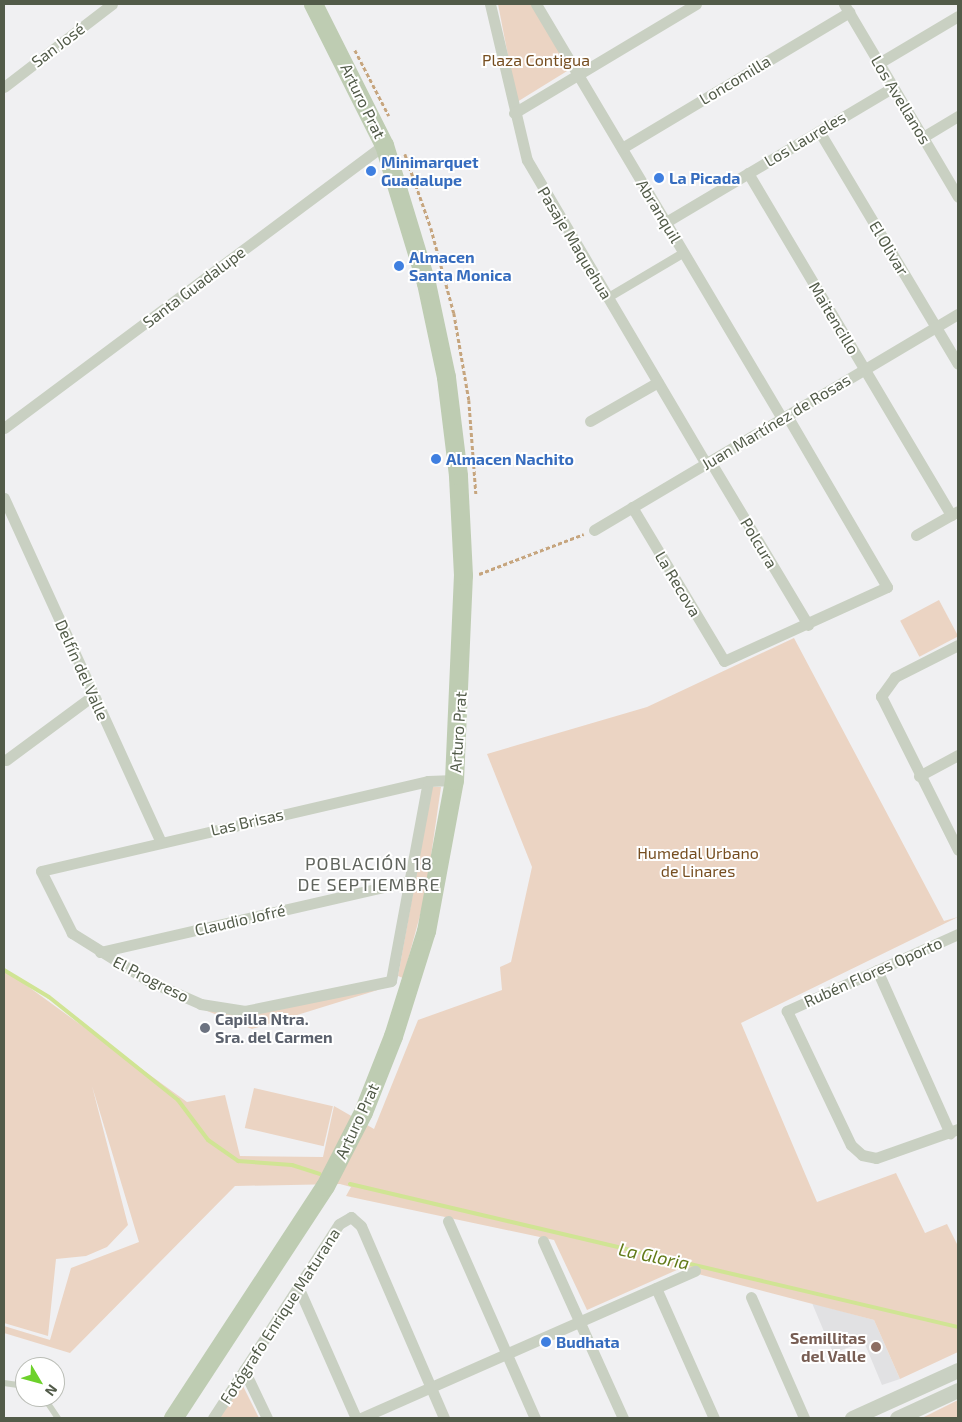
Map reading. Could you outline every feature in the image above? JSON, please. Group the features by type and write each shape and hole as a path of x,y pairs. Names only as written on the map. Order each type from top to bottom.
{"main road":[{"name":"Arturo Prat","path":"174,1418 325,1186 363,1112 393,1036 426,931 454,780 463,575 454,433 426,283 393,145 313,4"}],"street":[{"name":"San José","path":"4,87 112,4"},
{"name":"Pasaje Maquehua","path":"490,4 514,113 533,172 708,462"},
{"name":"Abranquil","path":"536,4 888,587 808,625"},
{"path":"514,113 696,4"},
{"name":"Los Avellanos","path":"846,8 958,197"},
{"name":"Loncomilla","path":"622,148 846,8"},
{"path":"879,63 958,16"},
{"name":"Los Laureles","path":"666,222 893,87"},
{"path":"923,137 958,116"},
{"name":"El Olivar","path":"819,131 958,364"},
{"name":"Santa Guadalupe","path":"4,428 393,145"},
{"name":"Maitencillo","path":"748,173 864,370 955,513"},
{"path":"608,297 684,252"},
{"name":"Juan Martínez de Rosas","path":"594,530 958,314"},
{"path":"590,421 658,382"},
{"name":"Polcura","path":"708,462 808,625"},
{"name":"Delfín del Valle","path":"4,498 160,841"},
{"name":"La Recova","path":"632,507 724,661 808,625"},
{"path":"916,535 955,513"},
{"path":"958,646 895,677 883,689 882,704 958,850"},
{"path":"6,760 94,695"},
{"path":"919,776 958,755"},
{"name":"Las Brisas","path":"41,871 160,841 428,781 454,780"},
{"name":"Arturo Prat","path":"391,981 428,781"},
{"name":"El Progreso","path":"41,871 65,923 100,952 166,990 231,1010 391,981"},
{"name":"Claudio Jofré","path":"100,952 410,881"},
{"name":"Rubén Flores Oporto","path":"954,1131 876,1158 862,1155 851,1145 787,1011 958,934"},
{"path":"877,970 954,1131"},
{"name":"Fotógrafo Enrique Maturana","path":"213,1418 339,1224 351,1217 361,1226 430,1388"},
{"path":"448,1221 535,1418"},
{"path":"543,1241 623,1418"},
{"path":"361,1418 695,1271"},
{"path":"656,1288 714,1418"},
{"path":"298,1289 356,1418"},
{"path":"751,1297 804,1418"},
{"path":"244,1370 267,1418"},
{"path":"852,1418 958,1370"},
{"path":"430,1388 444,1418"},
{"path":"890,1401 897,1418 958,1390"}],"lane":[{"path":"51,1407 58,1418"}],"path":[{"path":"352,45 391,122"},
{"path":"393,145 431,228 454,313 469,400 476,496"},
{"path":"476,567 476,576 594,530"}],"shaded area":[{"name":"Semillitas del Valle","path":"812,1303 874,1320 900,1379 882,1385 864,1342 833,1353"}],"green space":[{"name":"Plaza Contigua","path":"498,4 533,4 572,68 517,102"},
{"path":"939,600 958,636 919,657 900,621"},
{"name":"Humedal Urbano de Linares","path":"794,638 944,921 958,917 741,1023 817,1202 896,1173 925,1233 947,1224 958,1246 958,1352 900,1379 874,1320 679,1269 587,1310 554,1240 346,1196 351,1187 340,1184 235,1186 70,1353 4,1333 4,1326 50,1340 71,1268 139,1242 92,1086 128,1225 107,1247 86,1256 56,1259 48,1336 4,1323 4,969 187,1102 225,1095 240,1156 323,1157 334,1106 374,1129 418,1020 502,990 500,967 511,962 532,867 487,754 647,707"},
{"path":"432,787 441,787 425,897 403,978 398,976"},
{"path":"381,989 252,1029 170,996 248,1014"},
{"path":"254,1088 333,1106 324,1146 245,1128"},
{"path":"240,1380 259,1418 215,1418"},
{"path":"958,1400 958,1418 922,1418"}],"waterway":[{"path":"4,970 49,997 178,1100 208,1140 238,1161 292,1165 320,1174"},
{"name":"La Gloria","path":"350,1184 958,1327"}],"place":[{"name":"Minimarquet Guadalupe","path":"371,171"},
{"name":"La Picada","path":"659,178"},
{"name":"Almacen Santa Monica","path":"399,266"},
{"name":"Almacen Nachito","path":"436,459"},
{"name":"Capilla Ntra. Sra. del Carmen","path":"205,1028"},
{"name":"Budhata","path":"546,1342"},
{"name":"Semillitas del Valle","path":"876,1347"}],"district":[{"name":"POBLACIÓN 18 DE SEPTIEMBRE","path":"369,874"}]}
